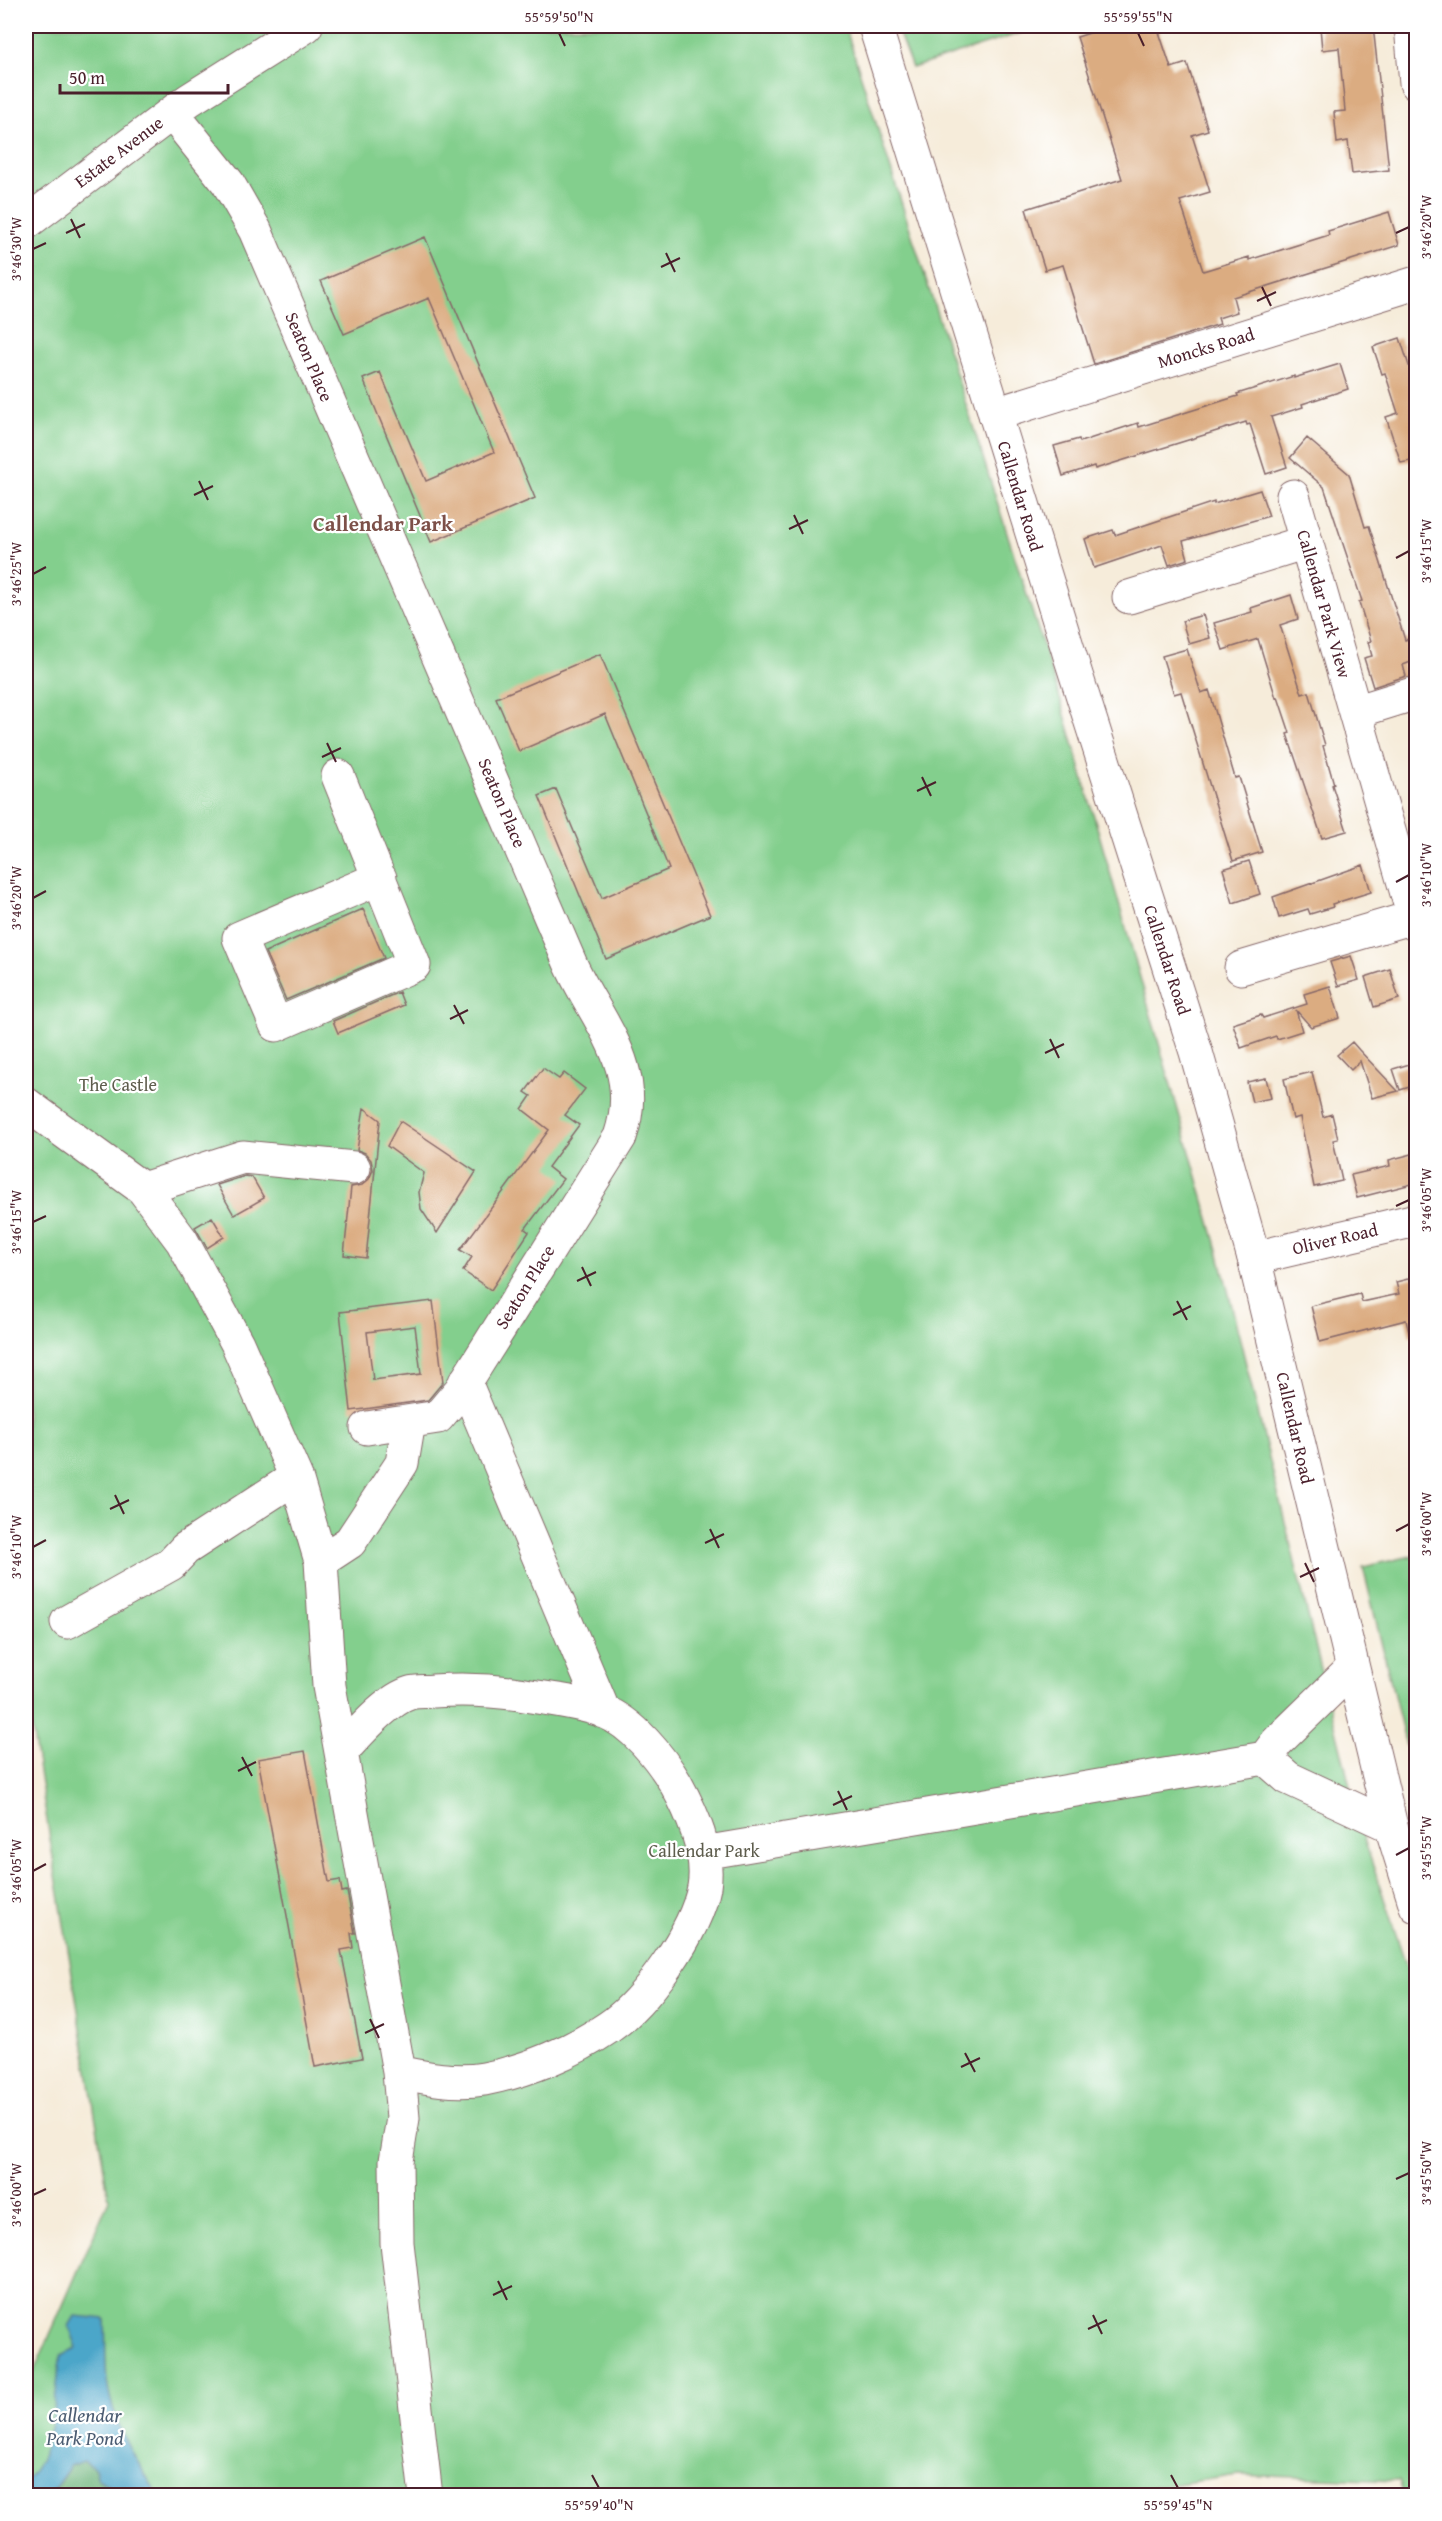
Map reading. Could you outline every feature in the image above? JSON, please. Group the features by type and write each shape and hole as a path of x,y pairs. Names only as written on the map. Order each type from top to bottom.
{"street":[{"name":"Estate Avenue","path":"26,223 228,73 306,26"},
{"name":"Callendar Road","path":"875,26 1196,1052 1254,1258 1391,1826 1416,1906"},
{"path":"1411,26 1416,83"},
{"name":"Seaton Place","path":"172,113 228,183 255,230 582,990 615,1043 627,1084 625,1122 620,1137 465,1383 438,1416 367,1428"},
{"name":"Moncks Road","path":"995,414 1416,283"},
{"name":"Callendar Park View","path":"1293,496 1415,921"},
{"path":"1129,597 1306,542"},
{"path":"1355,712 1416,693"},
{"path":"338,776 380,879 414,965 276,1026 239,938 380,879"},
{"path":"1241,968 1415,921"},
{"path":"26,1104 143,1189 182,1241 237,1343 296,1477 321,1561 329,1686 399,2072 403,2118 396,2161 397,2244 426,2496"},
{"path":"143,1189 243,1157 354,1168"},
{"name":"Oliver Road","path":"1254,1258 1416,1221"},
{"path":"465,1383 604,1712"},
{"path":"321,1561 350,1542 402,1463 409,1422"},
{"path":"66,1622 171,1564 185,1549 296,1477"},
{"path":"703,1852 1265,1758 1277,1742 1352,1669"},
{"path":"342,1751 383,1709 410,1693 458,1689 498,1691 557,1700 604,1712 646,1743 662,1760 687,1804 703,1852 704,1886 696,1914 680,1947 654,1982 611,2025 583,2043 562,2052 530,2065 483,2079 435,2080 399,2072"},
{"path":"1265,1758 1288,1778 1391,1826"}],"green space":[{"name":"Callendar Park","path":"26,26 845,26 1063,708 1218,1250 1360,1827 1416,1994 1416,2495 1404,2495 1399,2481 1238,2475 1096,2496 26,2495 26,2404 34,2371 109,2200 26,1692"},
{"path":"896,26 1042,26 912,68"},
{"path":"1416,1555 1416,1786 1363,1567"},
{"path":"84,2460 95,2468 98,2479 114,2489 118,2495 50,2496 70,2466"}],"water":[{"name":"Callendar Park Pond","path":"75,2316 105,2319 107,2380 114,2411 134,2455 158,2495 118,2495 114,2489 98,2479 95,2468 84,2461 70,2466 50,2495 26,2495 26,2481 36,2468 48,2438 61,2355 77,2348 69,2326"}],"building":[{"path":"1112,26 1157,26 1171,68 1187,63 1208,130 1192,135 1210,192 1180,201 1203,271 1249,257 1249,260 1329,235 1328,231 1389,212 1399,245 1233,297 1237,312 1218,318 1220,324 1094,364 1063,265 1045,270 1026,209 1122,179 1077,37"},
{"path":"1373,26 1389,170 1352,174 1348,141 1337,143 1334,112 1345,111 1339,48 1322,50 1320,27"},
{"path":"425,237 535,498 431,542 363,379 380,372 426,481 494,452 429,298 344,334 321,281"},
{"path":"1400,338 1412,375 1416,374 1416,460 1401,463 1386,417 1398,413 1385,373 1382,374 1373,347"},
{"path":"1340,364 1348,389 1271,417 1287,467 1266,474 1250,424 1247,425 1246,422 1095,469 1094,466 1063,476 1054,446 1079,439 1080,442 1138,423 1139,427 1294,376 1294,378"},
{"path":"1307,438 1349,474 1365,527 1369,526 1405,640 1416,637 1416,660 1403,665 1406,676 1373,687 1364,658 1372,656 1368,642 1371,641 1359,602 1362,601 1324,487 1290,458"},
{"path":"1260,490 1269,516 1183,541 1188,559 1169,565 1162,545 1094,568 1085,539 1113,530 1115,535 1214,502 1214,504"},
{"path":"1291,595 1298,619 1280,625 1302,694 1309,692 1325,745 1323,746 1334,784 1332,785 1347,831 1322,838 1258,639 1223,650 1214,623 1252,612 1251,608"},
{"path":"1203,615 1210,638 1189,644 1182,621"},
{"path":"1187,649 1201,693 1209,690 1235,778 1239,777 1262,852 1233,861 1181,692 1174,694 1162,656"},
{"path":"600,654 710,915 606,959 539,796 556,789 602,898 669,869 605,714 519,751 496,698"},
{"path":"1249,861 1260,894 1233,903 1223,869"},
{"path":"1363,865 1371,892 1332,904 1333,907 1310,914 1308,909 1279,918 1273,897"},
{"path":"363,909 384,958 286,1000 265,952"},
{"path":"1351,956 1359,980 1338,986 1330,962"},
{"path":"1390,969 1399,999 1374,1007 1365,977"},
{"path":"1330,986 1340,1018 1311,1027 1296,1010 1302,1031 1277,1039 1276,1036 1241,1048 1233,1024 1261,1015 1263,1018 1307,1004 1304,994"},
{"path":"399,992 404,1005 338,1033 333,1021"},
{"path":"1352,1042 1398,1091 1372,1098 1360,1061 1351,1070 1337,1055"},
{"path":"1416,1062 1416,1085 1400,1090 1393,1069"},
{"path":"543,1068 559,1079 564,1073 585,1089 565,1115 579,1125 548,1167 563,1179 525,1229 529,1232 491,1290 463,1271 472,1257 460,1250 549,1130 522,1109 531,1096 525,1092"},
{"path":"1312,1072 1323,1117 1332,1114 1338,1139 1333,1140 1342,1181 1314,1187 1300,1117 1293,1119 1284,1079"},
{"path":"1266,1078 1271,1098 1252,1102 1247,1082"},
{"path":"364,1108 380,1120 366,1258 344,1255 351,1187 362,1185 369,1179 373,1170 371,1160 365,1153 357,1150"},
{"path":"400,1121 476,1172 437,1233 421,1209 419,1192 424,1173 387,1146"},
{"path":"1416,1153 1416,1183 1357,1198 1351,1175 1390,1166 1389,1160"},
{"path":"245,1176 252,1177 264,1198 234,1215 217,1185"},
{"path":"212,1217 224,1237 207,1248 195,1227"},
{"path":"1416,1277 1416,1336 1410,1337 1406,1320 1320,1342 1311,1306 1360,1294 1362,1302 1399,1294 1396,1282"},
{"path":"433,1301 443,1382 428,1400 351,1411 340,1312","holes":["415,1326 421,1374 373,1380 367,1332"]},
{"path":"305,1751 329,1882 340,1880 342,1892 347,1891 355,1933 351,1933 353,1948 341,1950 362,2058 315,2067 258,1759"}],"district":[{"name":"Callendar Park","path":"383,524"}],"park label":[{"name":"The Castle","path":"118,1085"}]}
